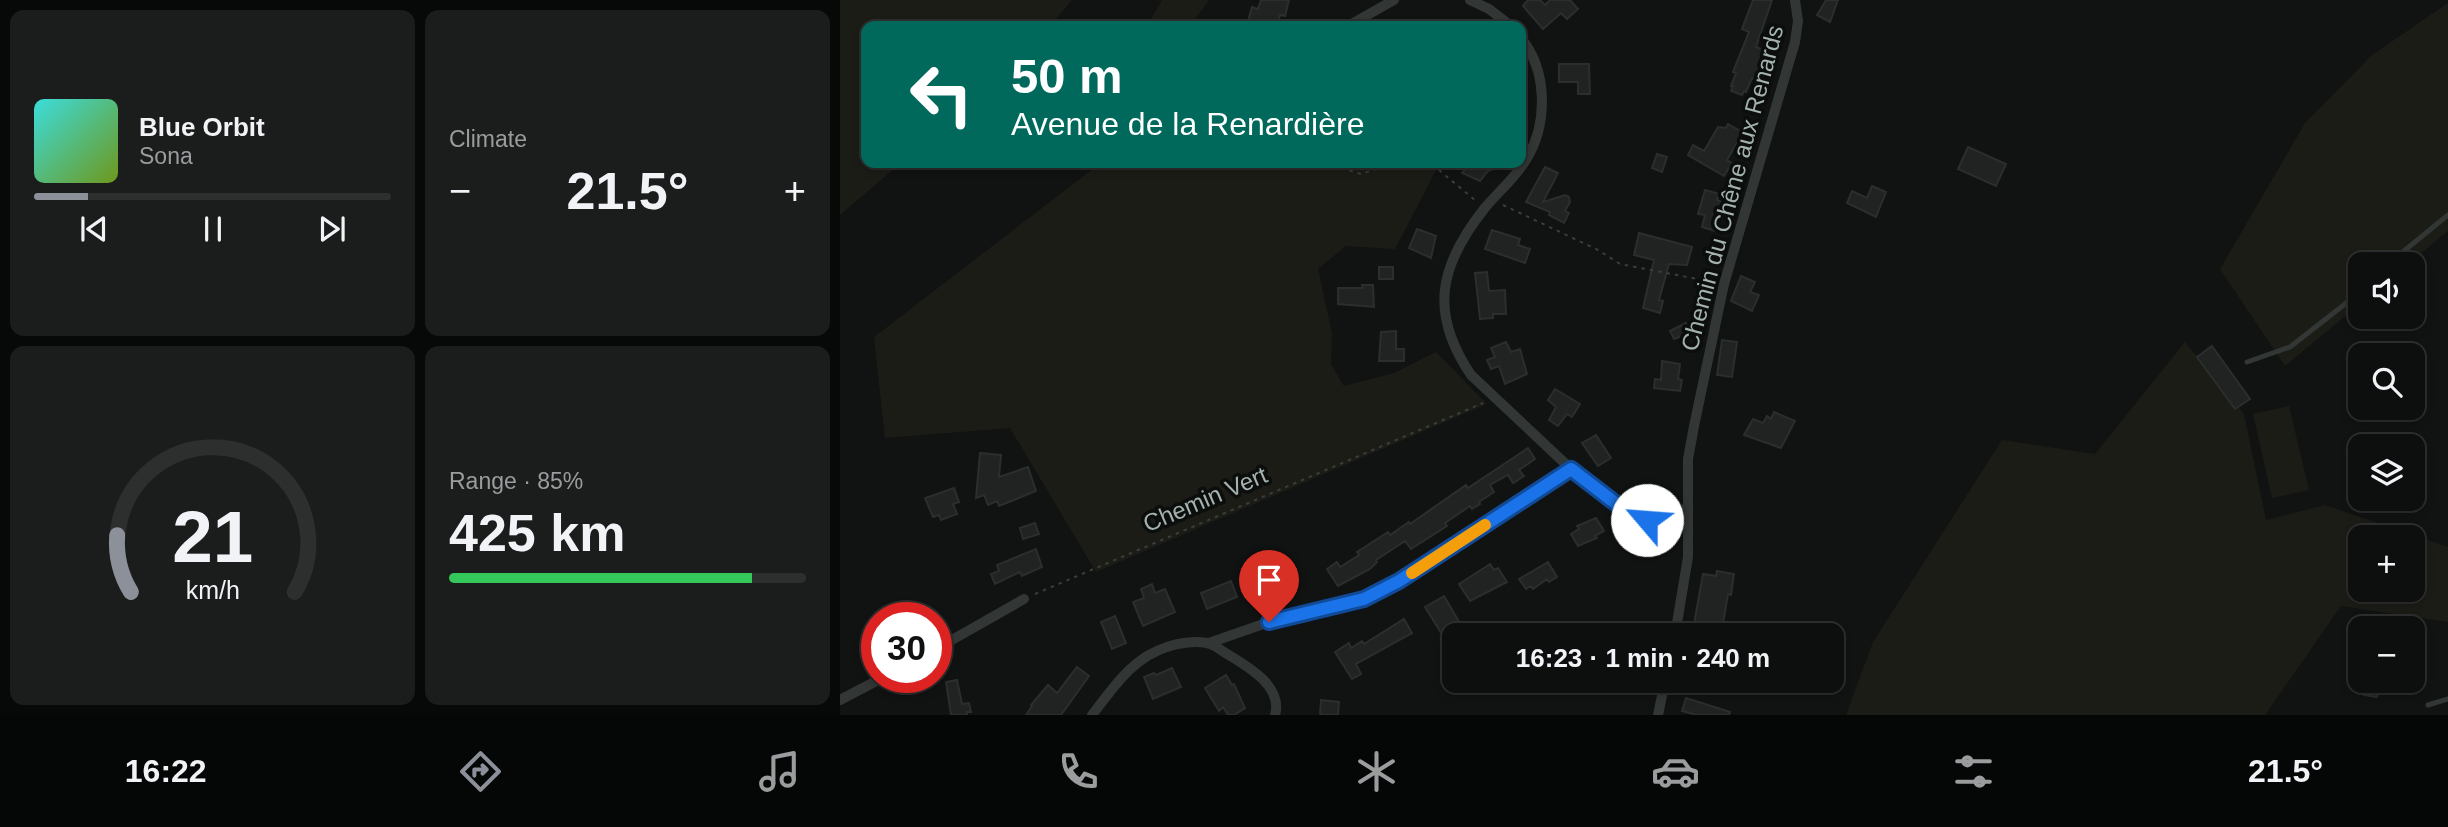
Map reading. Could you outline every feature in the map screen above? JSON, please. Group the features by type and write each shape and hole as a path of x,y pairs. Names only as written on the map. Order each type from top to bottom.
{"street":[{"path":"1357,21 1394,0"},
{"path":"1471,0 1505,21"},
{"name":"Chemin du Chêne aux Renards","path":"1677,623 1688,557 1688,459 1724,284 1796,42 1796,0"},
{"path":"1526,48 1537,69 1542,94 1540,122 1526,160"},
{"path":"1520,168 1460,241 1450,262 1444,290 1444,307 1450,338 1459,358 1471,375 1494,398 1571,469 1636,519 1647,520 1688,508"},
{"path":"1092,715 1125,672 1147,655 1169,646 1209,643 1269,622 1364,599 1399,581 1571,469"},
{"path":"952,640 1024,599"},
{"path":"1209,643 1260,676 1273,692 1276,702 1275,715"},
{"path":"840,700 861,689"},
{"path":"1658,715 1663,693"}],"lane":[{"path":"2403,252 2448,215"},
{"path":"2247,362 2290,347 2348,301"},
{"path":"2428,705 2448,699"}],"path":[{"path":"1341,168 1361,174 1379,168"},
{"path":"1437,168 1489,204 1586,244 1620,264 1724,284"},
{"name":"Chemin Vert","path":"1024,599 1494,398"}],"shaded area":[{"path":"840,0 1072,0 1054,21 861,21 861,168 895,168 840,215"},
{"path":"1162,0 1209,0 1194,21 1150,21"},
{"path":"2448,3 2448,231 2423,252 2348,252 2348,314 2285,366 2220,269 2305,123 2372,55"},
{"path":"1094,168 1437,168 1395,249 1346,246 1318,269 1332,333 1331,364 1344,386 1394,373 1436,352 1487,404 1096,572 1010,428 885,438 874,337"},
{"path":"2185,342 2244,414 2266,520 2325,505 2384,525 2348,525 2348,602 2425,602 2425,539 2448,547 2448,622 2425,619 2425,616 2341,606 2265,715 1846,715 1873,642 2002,440 2095,454"},
{"path":"2289,406 2309,490 2272,498 2253,414"}],"building":[{"path":"1261,0 1289,0 1285,16 1280,15 1278,21 1248,21 1252,7 1258,9"},
{"path":"1528,0 1540,0 1545,5 1550,0 1570,0 1578,9 1567,19 1561,13 1543,29 1523,6"},
{"path":"1753,0 1772,0 1756,47 1764,50 1762,55 1765,56 1756,80 1752,78 1742,95 1731,91 1731,86 1736,73 1733,72 1749,32 1742,29"},
{"path":"1826,0 1838,0 1830,22 1817,15"},
{"path":"1559,64 1589,64 1590,94 1578,94 1578,82 1559,82"},
{"path":"1728,124 1755,139 1750,147 1738,140 1727,160 1732,163 1724,176 1688,155 1693,145 1704,151 1718,127 1726,128"},
{"path":"1968,147 2006,164 1996,186 1958,169"},
{"path":"1657,154 1667,157 1662,172 1652,168"},
{"path":"1545,167 1558,173 1543,202 1565,195 1569,197 1570,202 1565,211 1569,213 1564,223 1549,215 1550,212 1526,202"},
{"path":"1466,168 1495,168 1488,171 1480,181 1462,173"},
{"path":"1872,186 1886,192 1876,217 1847,203 1852,191 1867,198"},
{"path":"1705,190 1719,194 1717,200 1724,203 1715,231 1702,227 1705,215 1698,214"},
{"path":"1417,229 1436,236 1431,258 1409,248"},
{"path":"1492,230 1520,239 1518,245 1530,249 1525,263 1485,249"},
{"path":"1639,233 1692,247 1687,265 1669,264 1659,300 1663,301 1660,313 1643,308 1654,260 1634,255"},
{"path":"1379,267 1393,267 1393,279 1379,279"},
{"path":"1487,272 1489,291 1505,290 1506,314 1493,314 1493,318 1480,319 1475,273"},
{"path":"1741,276 1755,282 1750,292 1759,295 1752,311 1731,301"},
{"path":"1362,285 1373,285 1374,307 1338,304 1338,288 1363,288"},
{"path":"1686,323 1690,333 1674,339 1670,331"},
{"path":"1396,331 1396,349 1404,349 1404,361 1379,361 1381,332"},
{"path":"1722,340 1737,342 1732,377 1717,375"},
{"path":"1506,342 1511,352 1520,349 1527,374 1505,384 1499,366 1491,369 1487,360 1495,357 1491,348"},
{"path":"2212,346 2250,399 2235,409 2197,357"},
{"path":"1662,361 1680,364 1680,391 1654,388 1655,379 1661,380"},
{"path":"1555,389 1580,404 1572,417 1567,414 1558,426 1549,420 1556,407 1548,400"},
{"path":"1774,412 1795,421 1781,448 1744,435 1753,419 1763,423 1767,416 1771,419"},
{"path":"1596,435 1611,458 1598,466 1582,443"},
{"path":"1528,448 1535,459 1519,470 1524,476 1513,483 1508,475 1490,485 1494,492 1479,502 1480,504 1472,509 1470,506 1445,523 1447,526 1411,549 1405,541 1376,560 1370,569 1338,586 1327,569 1337,562 1340,567 1359,555 1357,552 1388,532 1390,535 1409,522 1410,524 1466,485 1468,488"},
{"path":"980,453 1001,455 999,477 1028,467 1036,491 999,506 997,501 988,505 984,495 976,498"},
{"path":"1647,486 1668,506 1647,512 1634,499"},
{"path":"954,488 959,502 953,504 957,514 941,520 939,515 933,517 925,498"},
{"path":"1596,518 1604,531 1595,536 1597,538 1578,546 1571,534 1579,529 1577,526"},
{"path":"1035,523 1039,534 1023,539 1020,528"},
{"path":"1036,549 1042,567 1022,576 1020,572 995,584 991,574 999,571 997,565"},
{"path":"1274,561 1289,584 1263,601 1248,579"},
{"path":"1548,562 1557,577 1549,582 1547,579 1533,589 1531,586 1526,589 1519,579"},
{"path":"1490,564 1494,570 1498,568 1507,582 1470,601 1459,584"},
{"path":"1717,571 1734,574 1723,623 1694,623 1703,574 1716,576"},
{"path":"1231,581 1237,597 1207,609 1201,593"},
{"path":"1152,584 1155,593 1165,589 1175,612 1143,626 1133,602 1144,598 1141,589"},
{"path":"1444,596 1460,623 1442,623 1442,634 1425,607"},
{"path":"1115,616 1126,643 1112,649 1101,622"},
{"path":"1404,619 1412,633 1356,664 1361,674 1352,679 1335,652 1349,643 1351,648 1362,641 1364,644"},
{"path":"1077,667 1089,676 1061,715 1026,715 1048,685 1057,693"},
{"path":"1172,668 1181,687 1153,699 1144,677"},
{"path":"1226,675 1232,685 1234,684 1245,708 1234,715 1228,715 1223,707 1219,711 1205,688"},
{"path":"957,680 962,704 969,703 971,712 967,712 967,715 951,715 948,693 952,693 952,681"},
{"path":"2364,693 2378,693 2377,697"},
{"path":"1686,698 1730,712 1729,715 1697,715 1682,711"},
{"path":"1321,700 1339,702 1338,715 1320,715"}],"slow traffic":[{"path":"1412,573 1485,525"}],"route":[{"path":"1269,622 1364,599 1399,581 1571,469 1636,519 1647,520"}]}
